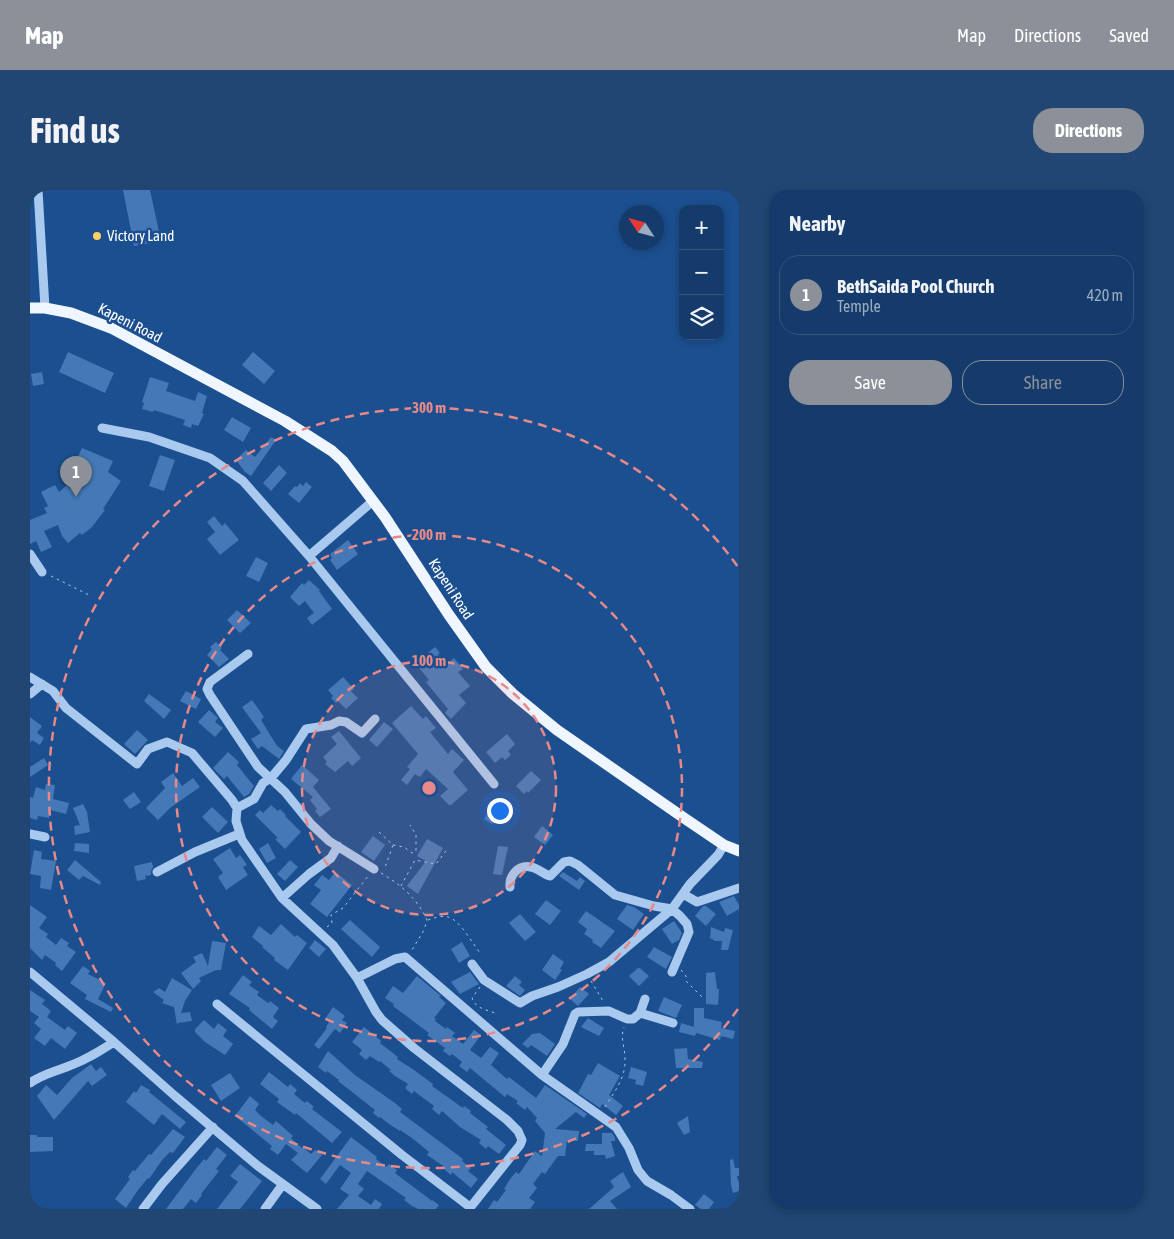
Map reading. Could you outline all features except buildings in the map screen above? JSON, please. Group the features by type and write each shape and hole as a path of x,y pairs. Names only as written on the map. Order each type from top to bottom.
{"main road":[{"name":"Kapeni Road","path":"30,308 45,308 71,313 111,328 285,421 332,451 343,461 372,501 486,667 513,694 557,730 724,845 739,852"}],"street":[{"path":"38,190 35,231 45,308"},
{"path":"102,428 149,437 210,458 230,470 256,494 309,556 494,784"},
{"path":"309,556 372,501"},
{"path":"30,554 42,572"},
{"path":"248,654 210,682 207,689 258,767 285,792 311,824 329,841 374,869"},
{"path":"30,677 53,691 66,708 137,764 148,748 166,742 192,753 237,808 236,821 239,834 282,898 333,945 357,978 376,1012 394,1031 507,1120 522,1140 515,1153 469,1208 217,1004"},
{"path":"30,694 42,684"},
{"path":"237,808 254,800 263,783 286,760 306,730 331,725 339,721 346,722 362,732 375,718"},
{"path":"30,834 46,837"},
{"path":"157,872 195,852 239,834"},
{"path":"472,964 484,980 520,1003 532,996 558,988 609,962 672,909 690,884 718,855 724,845"},
{"path":"282,898 309,874 331,858 338,846"},
{"path":"510,888 510,882 514,873 524,867 531,867 550,876 564,862 570,861 578,865 615,895 672,909 684,920 689,928 688,936 674,968"},
{"path":"683,894 698,902 739,888"},
{"path":"357,978 395,959 405,957 542,1075 616,1127 629,1148 638,1170 647,1181 672,1195 690,1209"},
{"path":"30,972 258,1166 317,1209"},
{"path":"542,1075 563,1044 575,1014 581,1011 609,1010 633,1020 640,1013 644,1000"},
{"path":"640,1013 673,1023"},
{"path":"30,1083 42,1075 94,1055 114,1042"},
{"path":"144,1209 157,1190 213,1126"},
{"path":"265,1209 283,1184"}],"path":[{"path":"42,572 89,595"},
{"path":"379,832 393,845 404,847 412,853 416,851 416,836 410,825"},
{"path":"320,934 332,923 331,915 343,908 374,869 386,865 393,845"},
{"path":"401,886 415,860 436,864 448,848"},
{"path":"374,869 407,891 421,906 427,920 420,936 405,957"},
{"path":"427,920 445,916 451,917 464,930 480,953"},
{"path":"674,968 686,976 686,981 702,997"},
{"path":"587,974 609,1010"},
{"path":"484,980 472,998 482,1009 495,1013"},
{"path":"599,1116 622,1080 626,1060 622,1035 627,1019"}],"place":[{"name":"Victory Land","path":"97,236"},
{"name":"BethSaida Pool Church","path":"76,497"}]}
